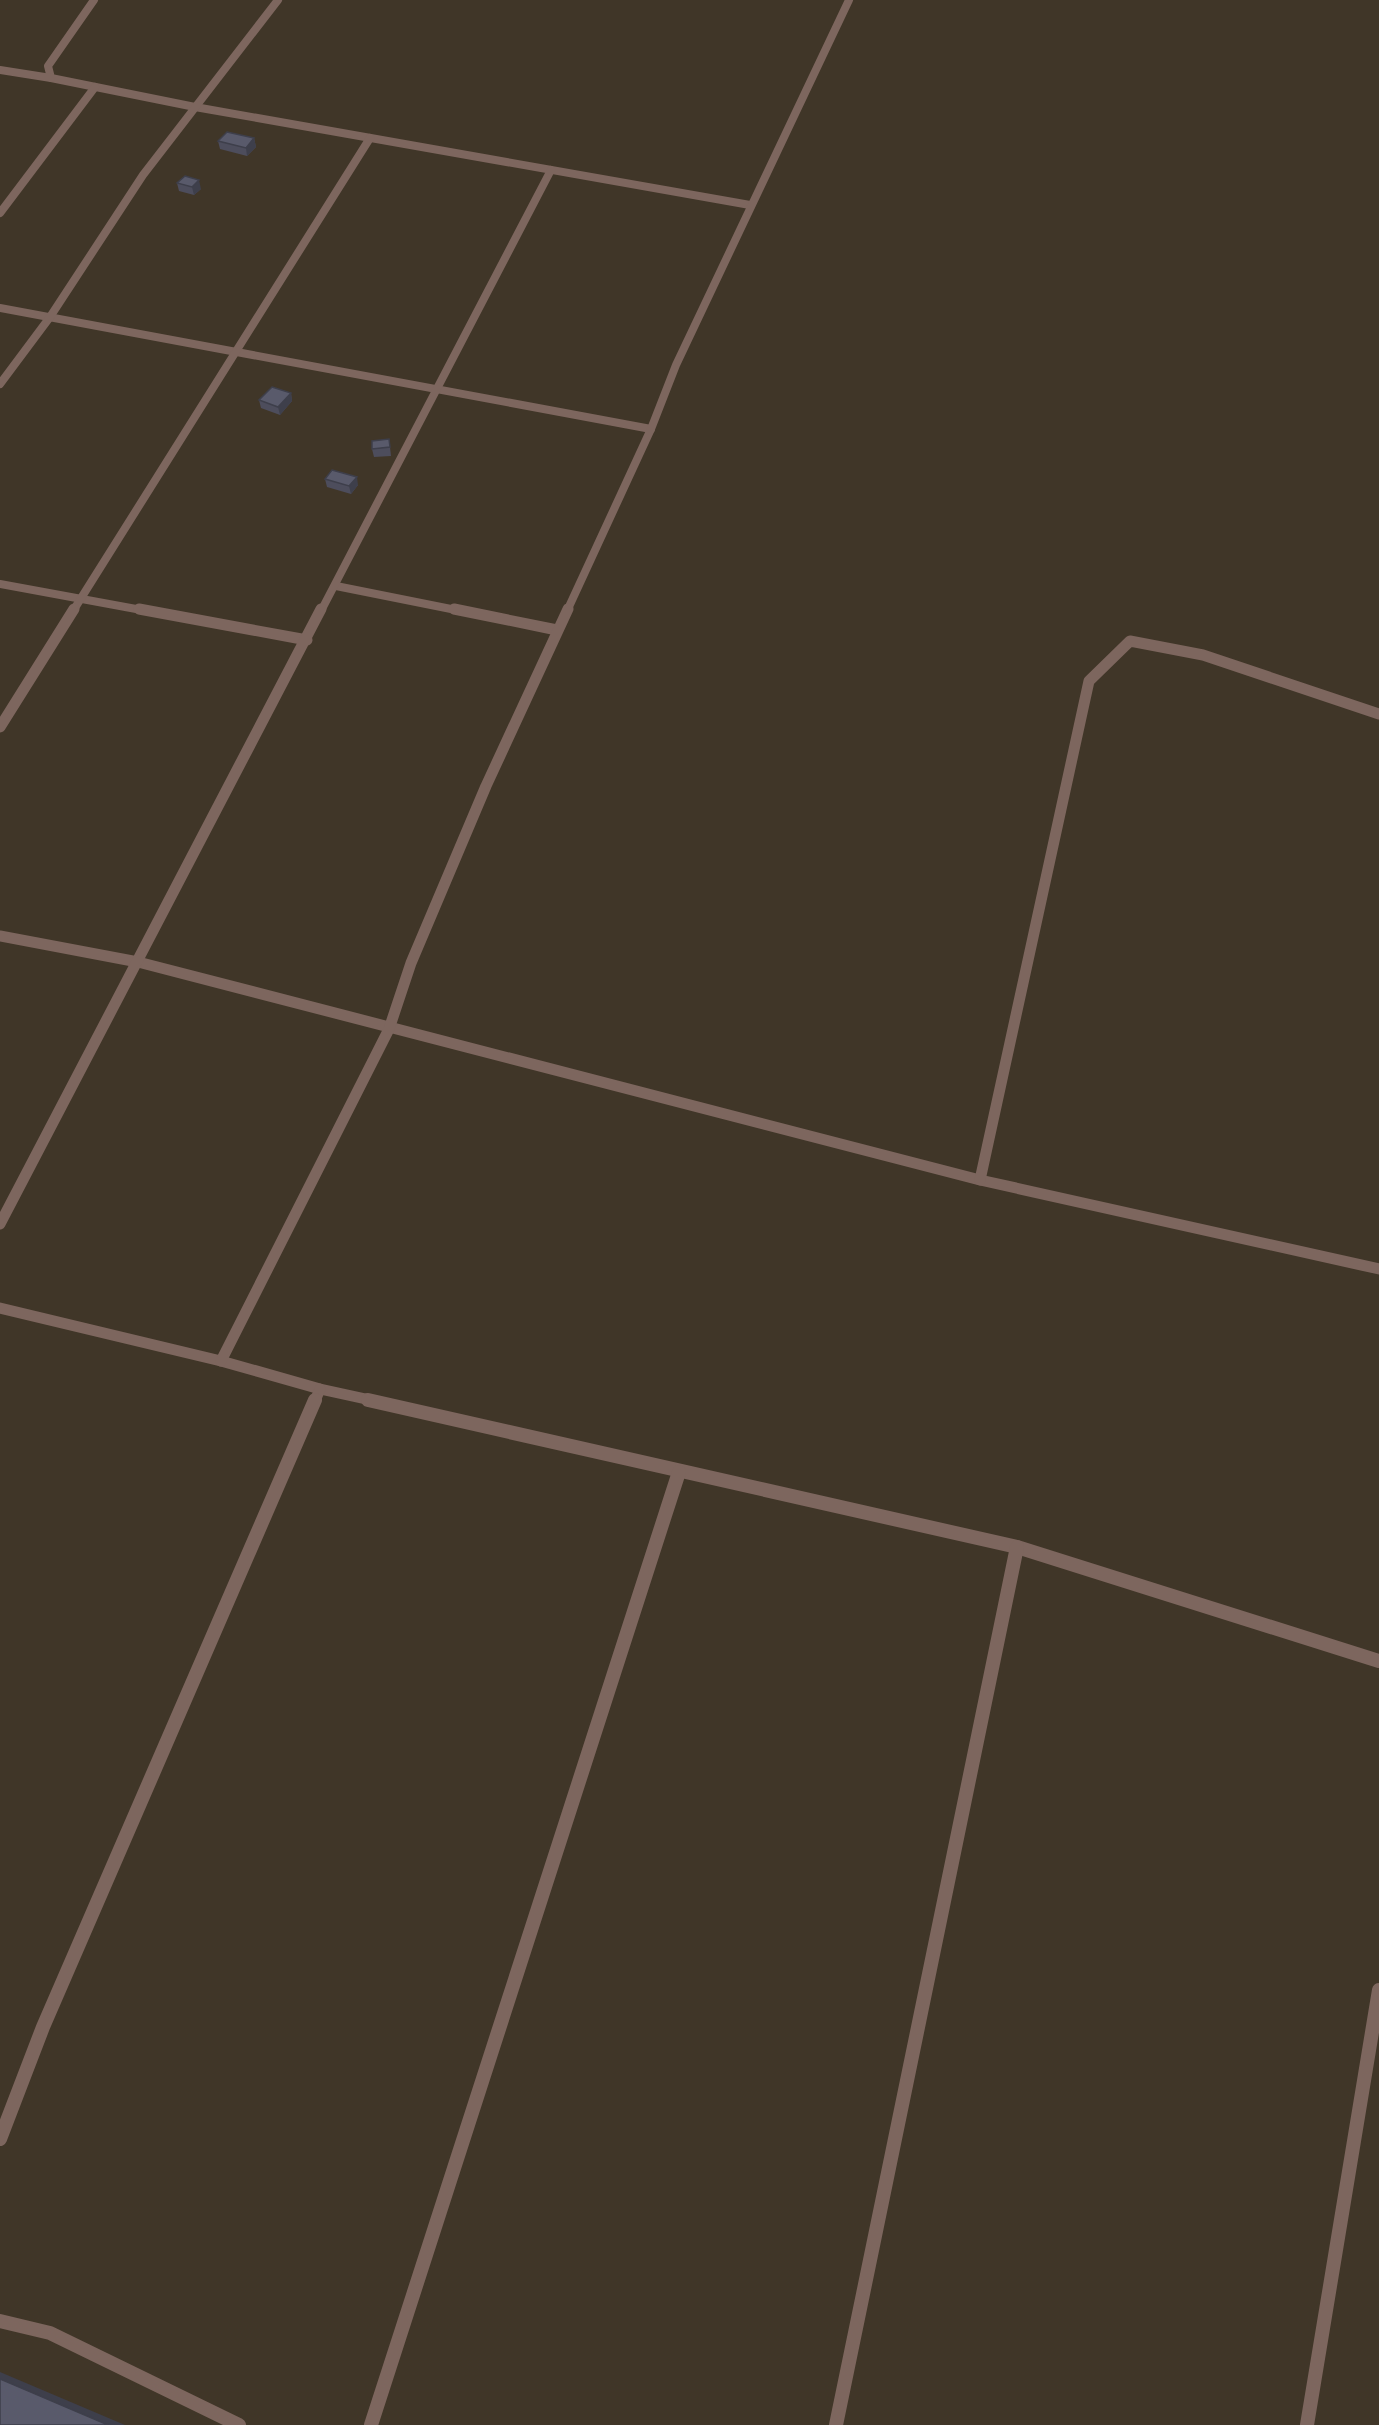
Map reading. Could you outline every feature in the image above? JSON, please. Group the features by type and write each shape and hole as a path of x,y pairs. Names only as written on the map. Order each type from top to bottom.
{"street":[{"path":"51,78 48,66 94,0"},
{"path":"0,384 50,316 143,175 278,0"},
{"path":"221,1361 389,1029 411,963 486,786 651,429 676,365 849,0"},
{"path":"0,70 195,107 750,205"},
{"path":"0,213 95,87"},
{"path":"0,727 370,138"},
{"path":"0,1224 336,586 551,170"},
{"path":"0,308 651,429"},
{"path":"0,584 307,640"},
{"path":"336,586 558,630"},
{"path":"980,1180 1089,681 1130,641 1203,655 1379,714"},
{"path":"0,936 138,962 389,1029 980,1180 1379,1269"},
{"path":"0,1308 221,1361 320,1389 1017,1547 1379,1661"},
{"path":"0,2139 43,2027 320,1389"},
{"path":"371,2425 679,1472"},
{"path":"836,2425 1017,1547"},
{"path":"1307,2425 1379,1990"},
{"path":"0,2321 50,2333 239,2425"}],"building":[{"path":"227,132 254,138 246,148 218,141"},
{"path":"185,176 199,180 192,187 177,183"},
{"path":"272,387 291,393 278,407 259,400"},
{"path":"389,439 390,447 372,449 372,441"},
{"path":"332,470 357,477 349,486 325,479"},
{"path":"0,2379 108,2425 0,2425"}]}
